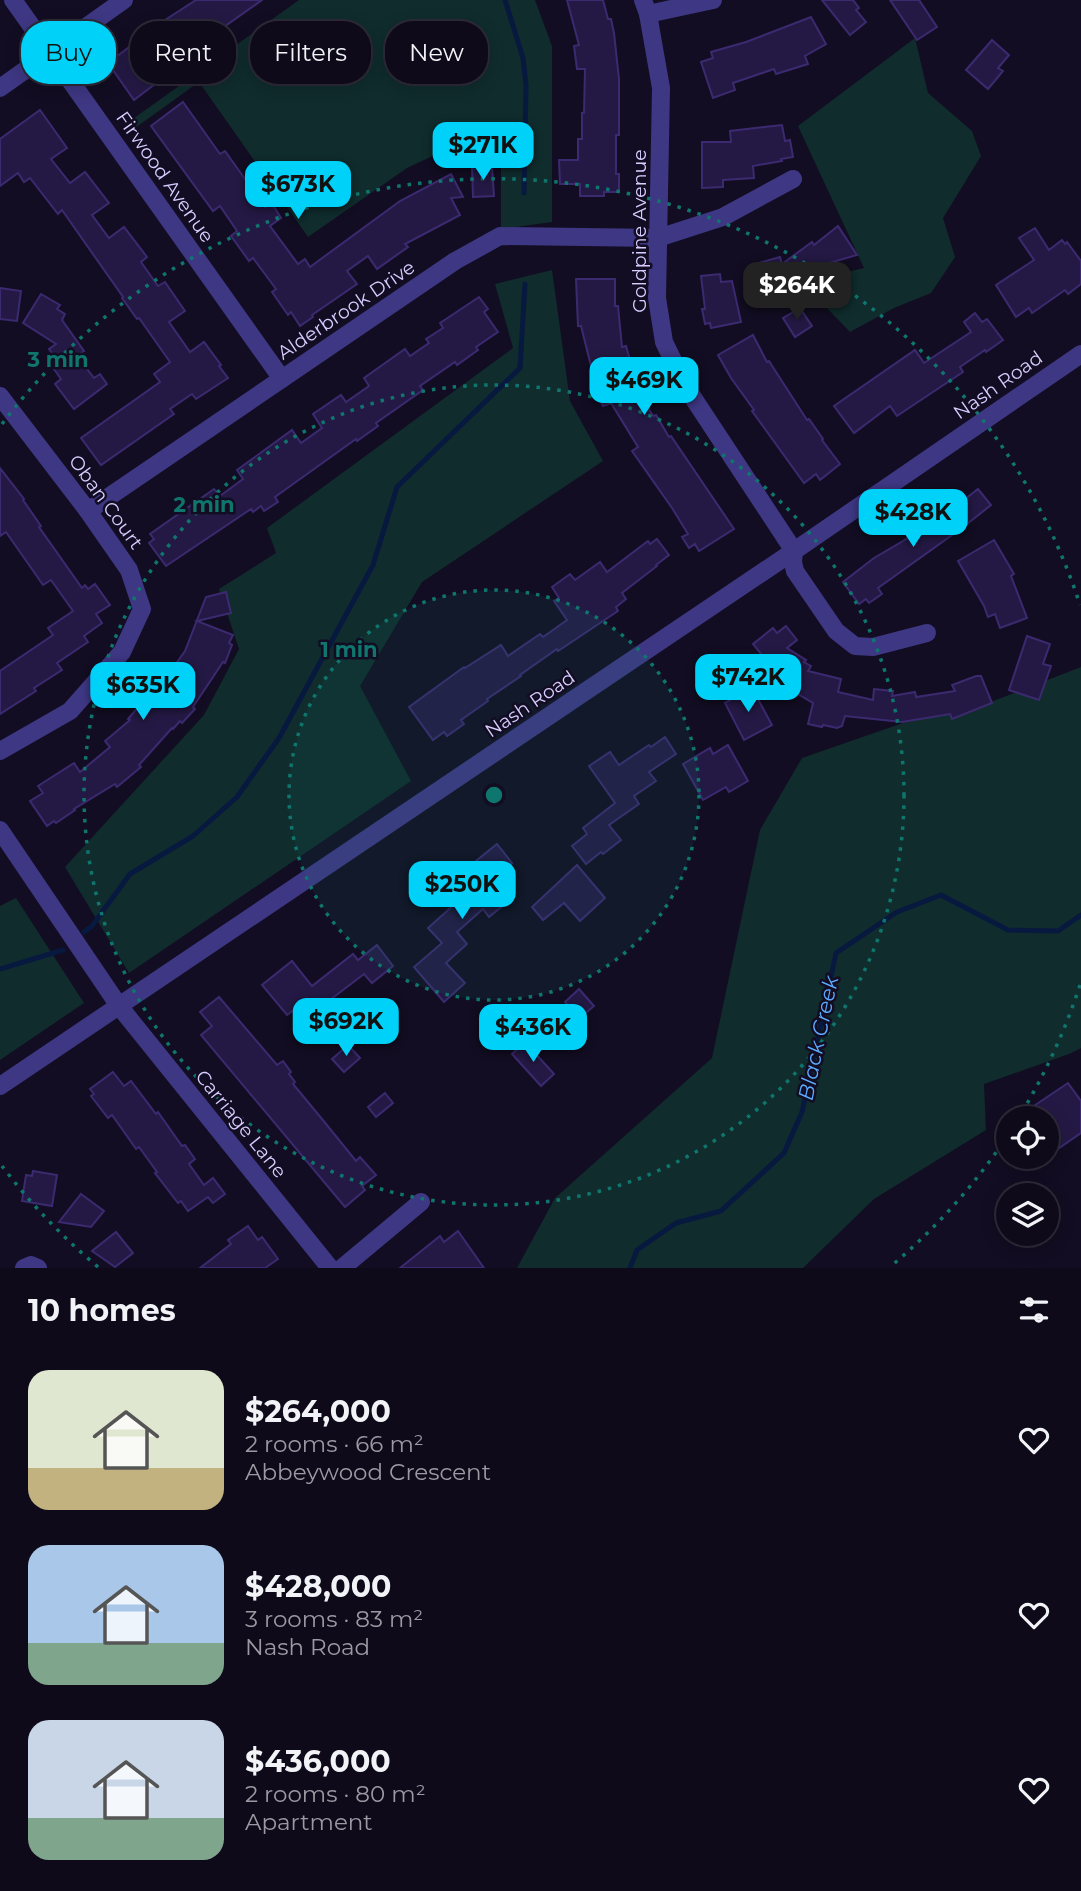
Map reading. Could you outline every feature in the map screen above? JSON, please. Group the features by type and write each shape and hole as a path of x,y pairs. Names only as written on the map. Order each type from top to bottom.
{"street":[{"name":"Firwood Avenue","path":"13,0 28,21"},
{"path":"95,21 124,0"},
{"path":"646,7 713,0"},
{"name":"Goldpine Avenue","path":"646,7 661,88 657,298 664,342 686,387 794,551 794,571 836,631 855,646 873,647 927,633"},
{"path":"0,88 21,74"},
{"name":"Firwood Avenue","path":"74,84 282,379"},
{"name":"Alderbrook Drive","path":"88,511 455,261 500,236 658,238 723,217 793,179"},
{"name":"Nash Road","path":"0,1086 794,551 1081,354"},
{"name":"Oban Court","path":"0,396 88,511 129,570 142,609 122,652 70,711 0,751"},
{"name":"Carriage Lane","path":"0,830 119,1006 330,1268"},
{"path":"342,1268 421,1202"},
{"path":"24,1268 31,1265 38,1268"}],"green space":[{"path":"299,0 535,0 552,46 552,222 501,229 501,132 452,147 407,168 308,237 200,84 236,84 236,45 250,35 250,84 371,84 371,21 270,21"},
{"path":"915,38 928,93 972,131 981,156 943,218 955,257 931,293 894,308 850,332 824,305 835,275 864,268 798,126"},
{"path":"182,84 196,84 135,128 130,121"},
{"path":"552,270 570,401 603,461 422,582 360,686 411,781 129,973 65,867 204,715 239,649 219,589 276,553 267,528 513,348 495,284"},
{"path":"1081,667 1081,1048 984,1084 986,1130 874,1199 803,1268 517,1268 555,1198 712,1058 760,830 802,758 926,715 988,703"},
{"path":"16,898 84,1003 0,1060 0,906"}],"building":[{"path":"196,0 262,0 232,21 165,20"},
{"path":"567,0 603,0 614,33 619,79 616,174 619,174 619,192 604,192 604,196 580,196 580,184 560,184 559,160 578,160 578,139 582,139 584,113 585,69 577,69 574,46 579,45"},
{"path":"822,0 853,0 859,8 856,10 866,22 850,35"},
{"path":"890,0 919,0 937,27 917,40"},
{"path":"811,17 826,44 805,56 808,64 776,74 774,69 733,83 735,90 713,98 701,62 713,58 711,52 746,42"},
{"path":"992,40 1009,55 998,68 1003,71 988,89 966,70"},
{"path":"130,46 130,84 155,84 134,100 116,74 116,57"},
{"path":"183,102 220,154 225,151 265,207 271,202 281,218 270,226 298,264 305,259 310,267 400,201 451,174 463,197 451,198 460,215 405,244 408,247 377,269 368,256 347,271 357,284 300,326 291,312 288,315 272,292 276,289 253,258 249,261 231,236 237,231 220,206 213,211 151,126"},
{"path":"40,110 67,148 51,159 70,183 85,172 109,203 92,215 109,238 124,227 147,257 141,262 158,286 165,282 185,311 169,322 190,352 204,342 228,378 196,399 192,394 170,409 174,414 101,465 81,438 160,382 154,374 170,362 62,210 58,214 30,178 24,182 18,173 0,186 0,139"},
{"path":"782,125 785,141 790,140 793,157 753,166 754,178 723,180 723,187 702,188 702,142 731,142 730,131"},
{"path":"492,166 494,196 473,197 472,167"},
{"path":"838,226 857,255 757,284 752,265 780,257 782,264 812,242 814,245"},
{"path":"1035,228 1049,250 1062,240 1065,244 1067,242 1081,261 1081,284 1068,294 1065,290 1032,313 1029,308 1016,317 996,285 1034,260 1019,238"},
{"path":"720,274 721,282 732,281 741,322 711,328 710,323 705,324 702,309 705,309 701,276"},
{"path":"576,279 615,279 615,306 618,306 622,347 626,346 642,389 638,391 734,529 699,551 695,544 689,548 682,537 688,534 632,451 638,447 611,403 603,406 593,383 595,382 581,326 578,326"},
{"path":"0,288 21,291 17,321 0,319"},
{"path":"41,294 60,305 57,309 65,314 62,320 84,351 77,356 94,378 100,374 107,384 74,409 55,384 61,379 51,365 57,360 49,349 56,344 23,323"},
{"path":"479,297 488,309 484,312 498,332 476,347 478,350 420,386 423,390 376,423 378,426 275,497 278,502 264,511 261,506 253,512 251,509 166,566 149,543 154,539 150,534 214,489 220,496 243,479 237,470 292,430 301,443 322,428 313,414 341,395 346,402 369,386 364,378 405,349 410,356 429,343 426,339 443,328 440,323"},
{"path":"800,308 812,326 795,337 783,318"},
{"path":"975,313 982,322 987,319 1003,340 960,367 963,372 897,416 890,406 854,433 834,406 915,350 924,363 971,332 964,322"},
{"path":"753,335 767,362 769,361 807,420 809,419 840,464 820,480 816,474 804,483 752,411 754,410 718,355"},
{"path":"0,468 24,499 41,526 39,527 82,588 85,585 88,589 95,584 110,605 96,614 102,623 84,636 88,642 57,663 62,670 0,714 0,671 53,635 48,628 73,611 51,580 43,585 6,532 0,536"},
{"path":"978,489 991,505 878,588 882,594 869,603 866,599 859,604 843,582 874,558 944,512 946,514"},
{"path":"657,539 669,555 622,593 626,599 616,607 618,611 558,651 557,649 487,699 488,701 461,720 464,724 447,736 444,732 433,740 409,707 464,667 501,645 508,656 540,634 543,637 567,620 554,601 559,598 552,587 570,574 575,580 600,562 607,572 648,541 650,544"},
{"path":"994,540 1014,574 1011,576 1027,618 1000,628 995,614 988,617 958,561"},
{"path":"226,592 231,613 197,621 233,635 225,663 223,662 193,707 195,709 182,723 180,721 172,728 139,765 141,767 117,787 115,784 56,823 54,821 47,826 30,801 43,793 38,786 74,763 80,772 110,747 105,741 130,720 128,719 151,692 157,697 181,670 175,665 185,651 206,597"},
{"path":"786,626 797,640 787,648 806,660 804,662 811,666 808,671 841,679 838,692 873,700 874,689 893,691 892,696 915,692 916,697 955,691 952,685 981,676 992,703 952,719 950,714 902,722 845,716 842,726 837,728 808,724 813,703 791,690 792,683 778,675 753,644 773,628 777,633"},
{"path":"1027,636 1050,644 1043,664 1051,666 1039,700 1009,690"},
{"path":"752,688 772,725 744,740 725,703"},
{"path":"665,737 676,754 649,772 656,781 634,796 639,804 609,825 621,840 586,864 572,846 587,834 583,828 615,803 589,766 610,752 619,765"},
{"path":"728,745 748,781 729,792 726,787 703,800 683,764 710,748 713,754"},
{"path":"497,844 512,863 488,883 505,904 489,917 483,909 457,932 467,944 446,963 465,983 444,1002 414,967 442,943 428,928 467,893 455,878"},
{"path":"577,865 605,898 580,921 564,903 543,920 532,907"},
{"path":"377,945 393,966 372,983 364,974 326,1003 330,1007 310,1027 295,1009 287,1015 262,985 292,961 312,986 353,954 358,960"},
{"path":"579,989 594,1006 580,1018 565,1002"},
{"path":"219,997 277,1065 283,1061 291,1072 289,1074 295,1082 293,1084 356,1161 360,1157 376,1175 362,1186 365,1190 345,1207 201,1035 212,1026 200,1012"},
{"path":"525,1042 554,1074 541,1086 512,1054"},
{"path":"348,1045 360,1058 344,1072 332,1059"},
{"path":"113,1072 124,1086 131,1081 156,1114 158,1112 182,1146 185,1145 195,1159 189,1164 204,1185 213,1178 225,1194 213,1203 208,1197 188,1211 181,1201 178,1203 139,1147 136,1149 112,1115 108,1118 91,1096 94,1094 90,1089"},
{"path":"1068,1083 1081,1101 1081,1133 1059,1148 1059,1106 1034,1106"},
{"path":"385,1093 393,1103 376,1117 368,1107"},
{"path":"33,1171 57,1175 52,1206 22,1201 26,1175 32,1176"},
{"path":"81,1194 104,1211 91,1227 59,1222"},
{"path":"248,1226 258,1240 262,1237 278,1259 265,1268 200,1268 231,1244 228,1240"},
{"path":"458,1231 484,1268 400,1268 440,1236 444,1242"},
{"path":"116,1232 133,1253 115,1267 92,1251"}],"waterway":[{"path":"505,0 523,58 526,85 524,193"},
{"path":"84,932 92,926 130,874 193,836 237,797 279,738 373,565 397,487 520,368 525,284"},
{"name":"Black Creek","path":"630,1268 637,1250 676,1223 721,1211 784,1153 802,1112 836,953 897,912 941,895 1008,930 1058,931 1081,915"},
{"path":"0,969 63,950"}]}
